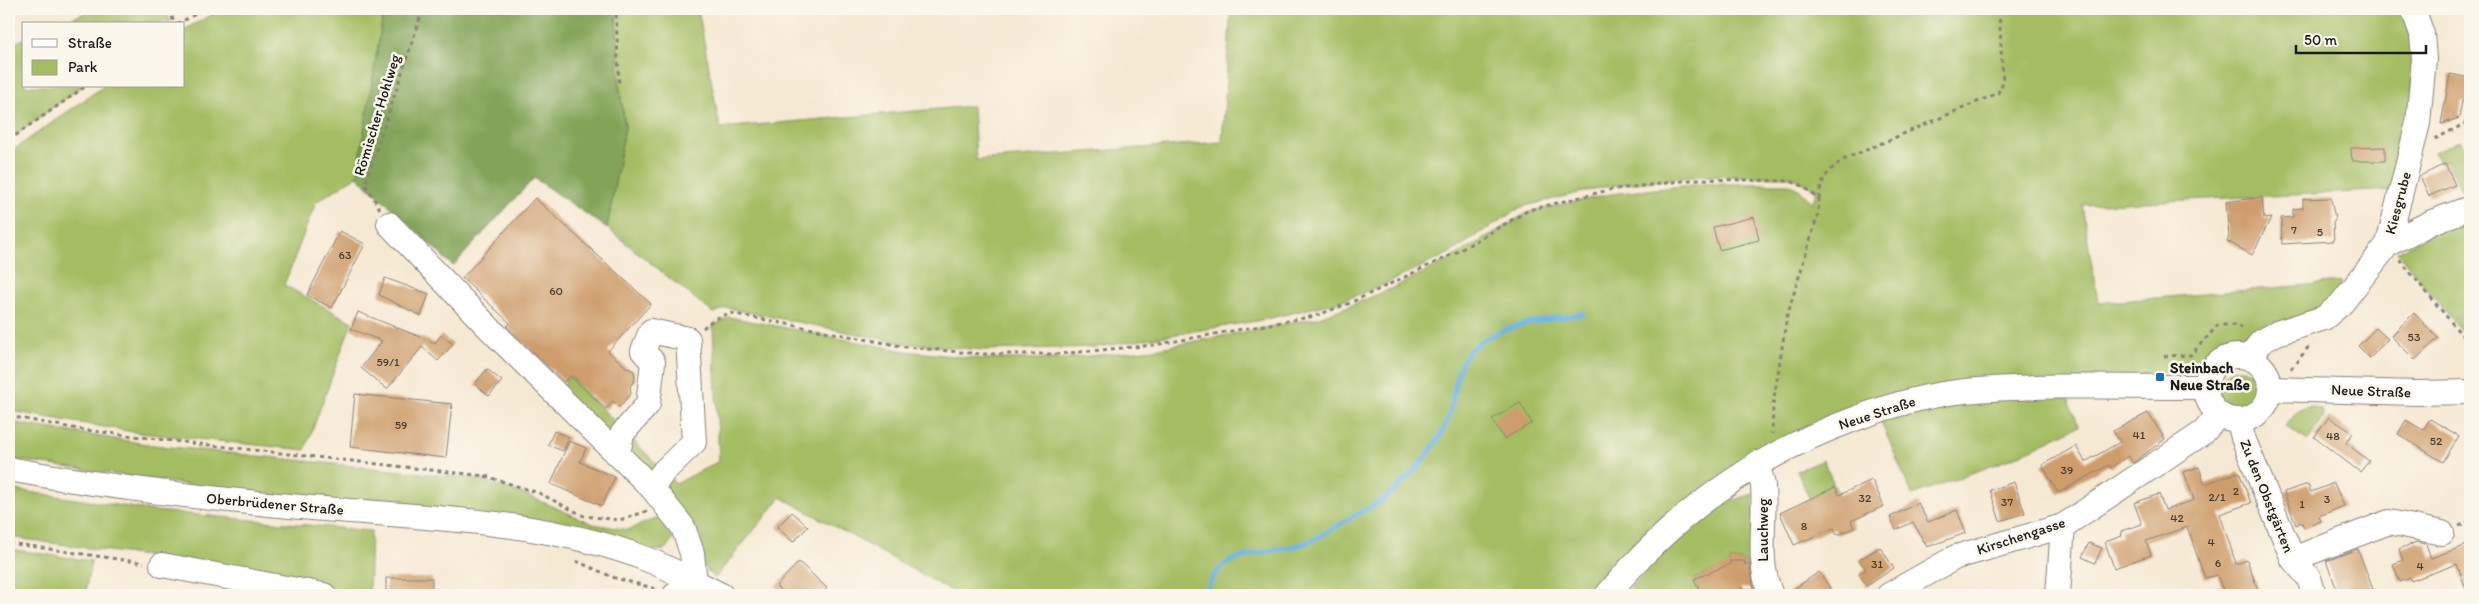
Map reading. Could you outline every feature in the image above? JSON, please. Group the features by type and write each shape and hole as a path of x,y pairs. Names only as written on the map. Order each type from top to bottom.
{"street":[{"name":"Kiesgrube","path":"2254,350 2277,333 2324,318 2341,304 2388,244 2418,123 2424,59 2422,34 2413,9"},
{"path":"2388,244 2432,222 2470,208"},
{"path":"389,224 489,328 618,454 658,496 683,527 692,554 695,582 676,595"},
{"path":"618,454 622,434 648,404 653,362 643,351 651,331 688,338 694,442 664,471 658,496"},
{"path":"2254,350 2257,362 2265,370 2271,389 2266,405 2258,414 2229,418 2210,404 2206,387 2213,368 2222,360 2254,350"},
{"name":"Neue Straße","path":"1607,595 1631,566 1674,524 1724,484 1814,434 1885,407 1963,391 2035,387 2206,387"},
{"name":"Neue Straße","path":"2271,389 2417,393 2470,392"},
{"name":"Kirschengasse","path":"1890,595 1956,557 2063,526 2204,432 2229,418"},
{"name":"Zu den Obstgärten","path":"2229,418 2243,438 2293,559 2309,578 2314,595"},
{"name":"Lauchweg","path":"1766,459 1763,485 1762,561 1766,583 1771,595"},
{"name":"Oberbrüdener Straße","path":"9,470 139,491 452,520 541,532 595,559 643,574 695,582 721,595"},
{"path":"2293,559 2327,542 2389,522 2442,533"},
{"path":"2058,595 2063,526"},
{"path":"162,565 324,595"}],"path":[{"path":"170,9 175,22"},
{"path":"180,22 205,9"},
{"name":"Römischer Hohlweg","path":"389,224 365,184 423,9"},
{"path":"610,9 616,14 619,84"},
{"path":"1766,459 1771,446 1773,405 1787,316 1815,229 1820,186 1825,176 1845,159 1998,93 2003,82 1998,9"},
{"path":"9,140 83,88"},
{"path":"2412,149 2470,120"},
{"path":"688,338 714,319 730,313 906,347 982,354 1058,354 1154,345 1316,316 1350,303 1455,253 1529,210 1609,190 1698,179 1790,181 1803,186 1819,200"},
{"path":"2388,244 2470,345"},
{"path":"2164,356 2191,355 2218,325 2238,325 2254,350"},
{"path":"2271,389 2283,380 2312,342"},
{"path":"9,416 78,429 172,441 485,476 539,493 584,516 620,520 658,496"},
{"path":"9,543 162,565"}],"green space":[{"path":"94,9 166,9 170,22 64,22"},
{"path":"222,9 384,9 357,176 316,202 284,285 352,322 305,450 140,433 9,411 9,153 101,88 185,88 185,29"},
{"path":"384,9 610,9 616,15 619,83 625,127 607,228 534,178 453,266 357,176"},
{"path":"610,9 698,9 720,128 973,106 976,160 1222,142 1231,9 2405,9 2417,61 2396,190 2082,205 2098,303 2342,282 2335,295 2325,307 2258,331 2241,346 2220,353 2202,367 2150,374 2147,380 1846,412 1600,590 1596,589 1592,595 959,595 781,497 715,578 702,565 701,535 561,389 570,376 676,484 719,461 713,326 729,317 905,351 982,359 1061,359 1155,349 1316,318 1352,305 1393,288 1448,260 1529,212 1611,194 1701,184 1789,184 1800,190 1812,203 1817,190 1793,177 1699,176 1607,186 1521,207 1450,253 1383,285 1338,302 1262,320 1098,347 983,350 903,343 727,308 713,313 607,228 625,127 619,83 616,15"},
{"path":"22,40 22,88 79,88 9,140 9,45"},
{"path":"2460,141 2470,155 2470,190 2463,193 2446,162 2440,164 2434,152"},
{"path":"2470,214 2470,339 2397,252"},
{"path":"2239,369 2250,372 2256,378 2259,389 2256,400 2250,406 2239,409 2228,406 2222,400 2219,389 2222,378 2228,372"},
{"path":"2066,393 2079,426 2015,457 1912,495 1879,417 1952,400"},
{"path":"2311,406 2322,410 2324,417 2308,441 2285,426 2299,410"},
{"path":"9,422 152,445 478,479 524,494 593,524 628,530 659,517 665,519 675,537 664,550 652,551 9,459"},
{"path":"1823,460 1845,508 1816,513 1797,471"},
{"path":"9,489 155,511 371,531 369,595 357,595 174,560 9,537"},
{"path":"1753,494 1756,565 1744,564 1745,561 1730,561 1730,567 1722,568 1694,579 1702,595 1625,595 1658,558 1688,531 1716,510"},
{"path":"9,549 91,561 85,595 9,595"}],"building":[{"path":"2450,74 2470,78 2470,103 2462,101 2459,118 2441,124"},
{"path":"2385,147 2385,161 2352,161 2351,148"},
{"path":"2445,164 2455,185 2429,196 2420,176"},
{"path":"2262,197 2264,219 2271,218 2252,255 2227,241 2229,237 2226,202"},
{"path":"535,198 651,304 608,351 626,367 634,371 635,380 630,386 631,394 619,407 613,401 606,409 570,376 564,382 507,326 510,323 462,278"},
{"path":"2331,198 2335,220 2333,223 2334,241 2282,244 2281,218 2293,217 2293,209 2303,208 2303,199"},
{"path":"1754,217 1759,240 1719,250 1713,227"},
{"path":"340,231 365,244 332,308 307,295"},
{"path":"385,278 429,294 421,316 379,295"},
{"path":"358,312 435,343 441,335 453,344 438,361 422,347 387,389 361,368 382,341 351,329"},
{"path":"2414,313 2438,338 2415,360 2391,336"},
{"path":"2376,328 2388,339 2370,358 2358,346"},
{"path":"487,369 502,381 489,396 475,384"},
{"path":"355,394 452,404 446,458 350,447"},
{"path":"1520,403 1532,423 1504,439 1492,419"},
{"path":"2148,413 2165,439 2133,463 2128,456 2110,468 2109,465 2058,493 2042,465 2076,446 2085,462 2120,442 2113,431"},
{"path":"2329,417 2353,433 2346,443 2369,461 2360,472 2314,437"},
{"path":"2430,419 2459,436 2443,462 2398,434 2406,420 2423,430"},
{"path":"554,431 569,437 563,451 548,445"},
{"path":"569,441 586,448 580,462 615,477 602,506 551,484"},
{"path":"2199,467 2205,484 2239,472 2251,503 2220,514 2236,564 2247,560 2260,595 2225,595 2217,575 2205,578 2187,527 2146,541 2151,555 2114,568 2105,542 2122,536 2121,531 2142,524 2134,503 2159,494 2165,510 2194,500 2184,472"},
{"path":"1872,480 1884,506 1851,521 1854,528 1837,535 1834,528 1794,545 1780,513 1835,487 1839,495"},
{"path":"2014,482 2025,513 2000,521 1990,490"},
{"path":"2334,483 2344,506 2319,516 2321,521 2304,528 2302,522 2296,525 2284,492 2308,484 2311,492"},
{"path":"1918,503 1928,522 1957,510 1966,533 1927,547 1913,522 1896,530 1890,517"},
{"path":"792,512 808,527 793,542 777,527"},
{"path":"2417,542 2426,544 2431,558 2470,544 2470,595 2468,595 2457,564 2411,581 2410,578 2400,582 2393,564 2403,560 2399,549"},
{"path":"2089,543 2102,548 2095,563 2082,557"},
{"path":"1880,547 1894,568 1867,586 1859,574 1866,569 1859,560"},
{"path":"2358,549 2375,595 2339,595 2326,561"},
{"path":"1730,561 1745,561 1744,564 1750,564 1754,589 1741,588 1741,595 1702,595 1694,579 1730,564"},
{"path":"799,562 827,588 821,595 785,595 776,586"},
{"path":"1819,572 1835,595 1785,595"},
{"path":"386,578 432,578 432,595 386,595"}],"waterway":[{"path":"1205,595 1220,568 1229,562 1244,556 1309,542 1379,502 1402,483 1422,462 1445,427 1461,364 1475,346 1488,337 1519,325 1583,314"}],"place":[{"name":"Steinbach Neue Straße","path":"2160,377"}]}
